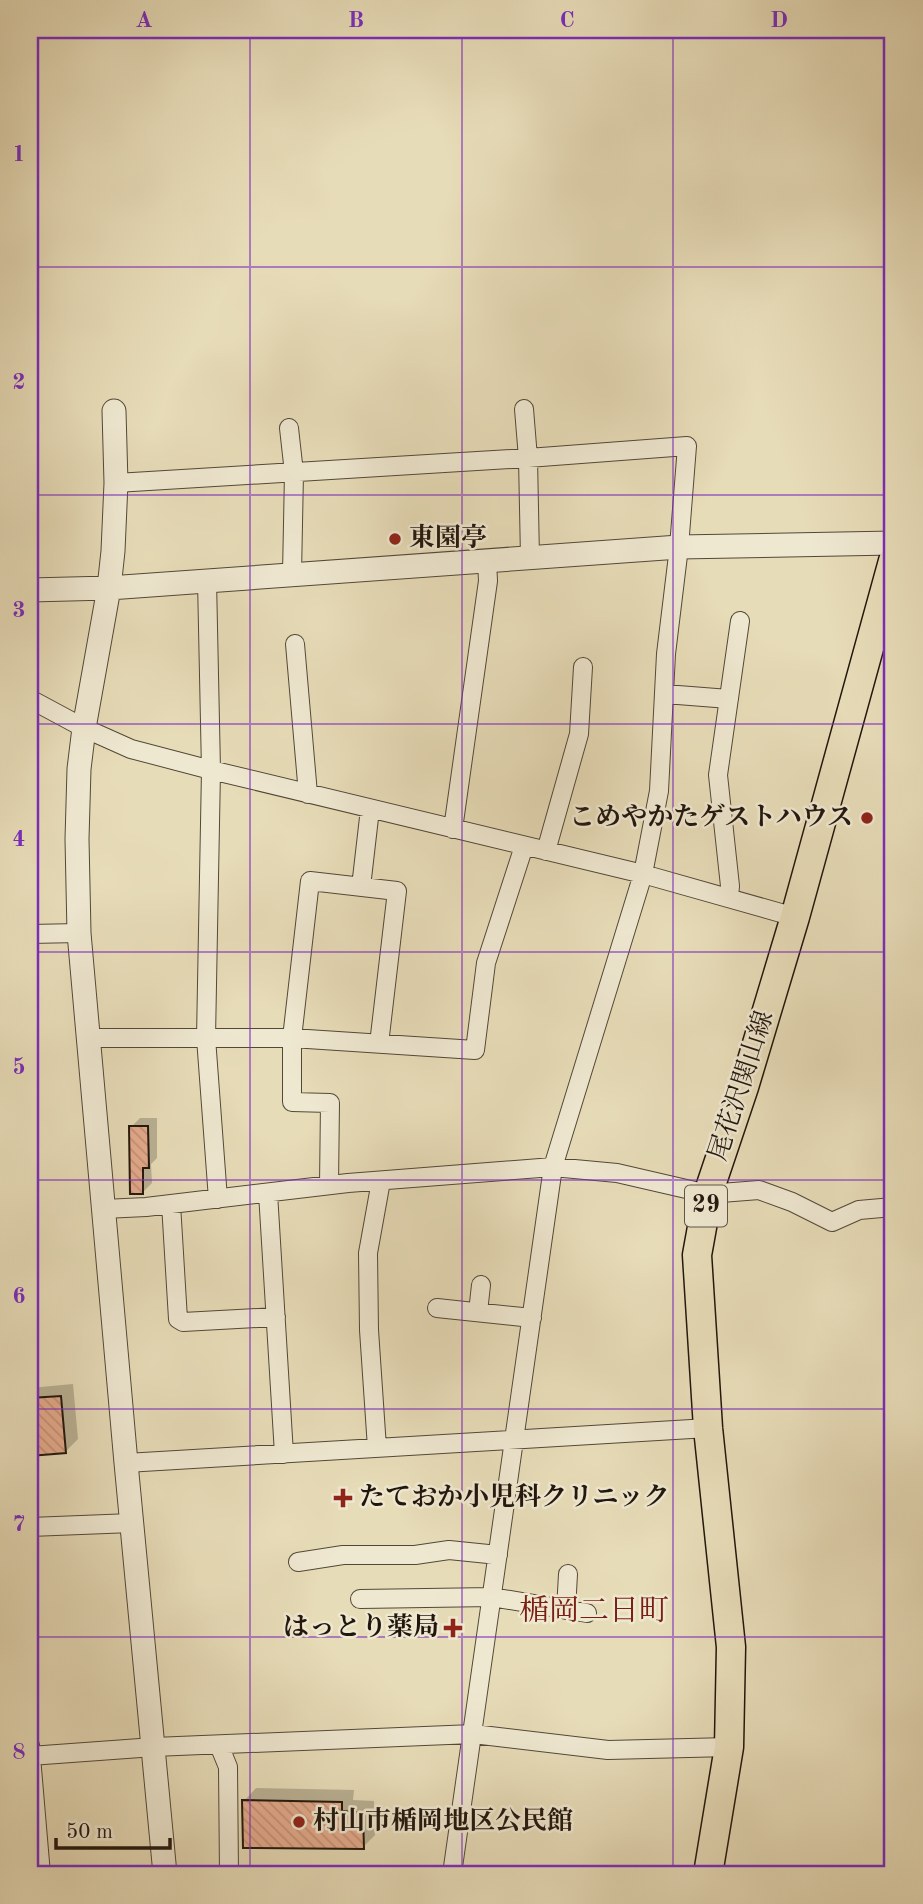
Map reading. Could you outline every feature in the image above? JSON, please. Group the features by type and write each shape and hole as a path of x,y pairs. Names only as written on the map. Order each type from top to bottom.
{"main road":[{"name":"尾花沢関山線","path":"708,1874 729,1747 731,1647 708,1428 697,1255 708,1194 744,1087 794,917 893,561"}],"street":[{"path":"524,409 530,558"},
{"path":"114,411 116,483 113,551 79,769 79,933 166,1874"},
{"path":"289,428 294,472 292,574"},
{"path":"116,483 687,446 679,547 666,654 659,791 643,874 553,1167 453,1874"},
{"path":"30,590 109,588 679,547 893,543"},
{"path":"453,829 488,581 487,561"},
{"path":"207,580 211,770 206,1038 218,1199"},
{"path":"729,898 718,775 740,621"},
{"path":"295,644 308,794"},
{"path":"546,851 579,734 583,667"},
{"path":"665,694 729,699"},
{"path":"30,699 131,749 643,874 794,917"},
{"path":"361,887 370,808"},
{"path":"88,1038 292,1038 475,1051 486,963 524,846"},
{"path":"329,1185 330,1103 292,1102 292,1038 310,881 397,891 379,1044"},
{"path":"30,934 79,933"},
{"path":"104,1209 218,1199 329,1185 553,1167 617,1173 708,1194 759,1189 832,1222 859,1210 893,1207"},
{"path":"377,1448 369,1329 368,1254 380,1181"},
{"path":"268,1193 284,1454"},
{"path":"171,1204 178,1320 183,1322 276,1317"},
{"path":"478,1312 481,1285"},
{"path":"437,1308 532,1318"},
{"path":"126,1463 708,1428"},
{"path":"30,1527 132,1523"},
{"path":"299,1562 343,1555 415,1555 449,1550 498,1555"},
{"path":"566,1610 568,1574"},
{"path":"360,1599 492,1597 587,1613"},
{"path":"41,1874 30,1752 473,1734 608,1750 729,1747"},
{"path":"219,1745 228,1767 229,1874"}],"building":[{"path":"129,1126 148,1126 149,1168 143,1168 143,1194 130,1194"},
{"path":"61,1396 66,1453 30,1456 30,1398"},
{"path":"242,1800 342,1802 342,1811 363,1813 364,1849 243,1848"}],"place":[{"name":"東園亭","path":"395,539"},
{"name":"こめやかたゲストハウス","path":"867,818"},
{"name":"たておか小児科クリニック","path":"343,1498"},
{"name":"はっとり薬局","path":"453,1628"},
{"name":"村山市楯岡地区公民館","path":"299,1822"}],"district":[{"name":"楯岡二日町","path":"594,1612"}]}
